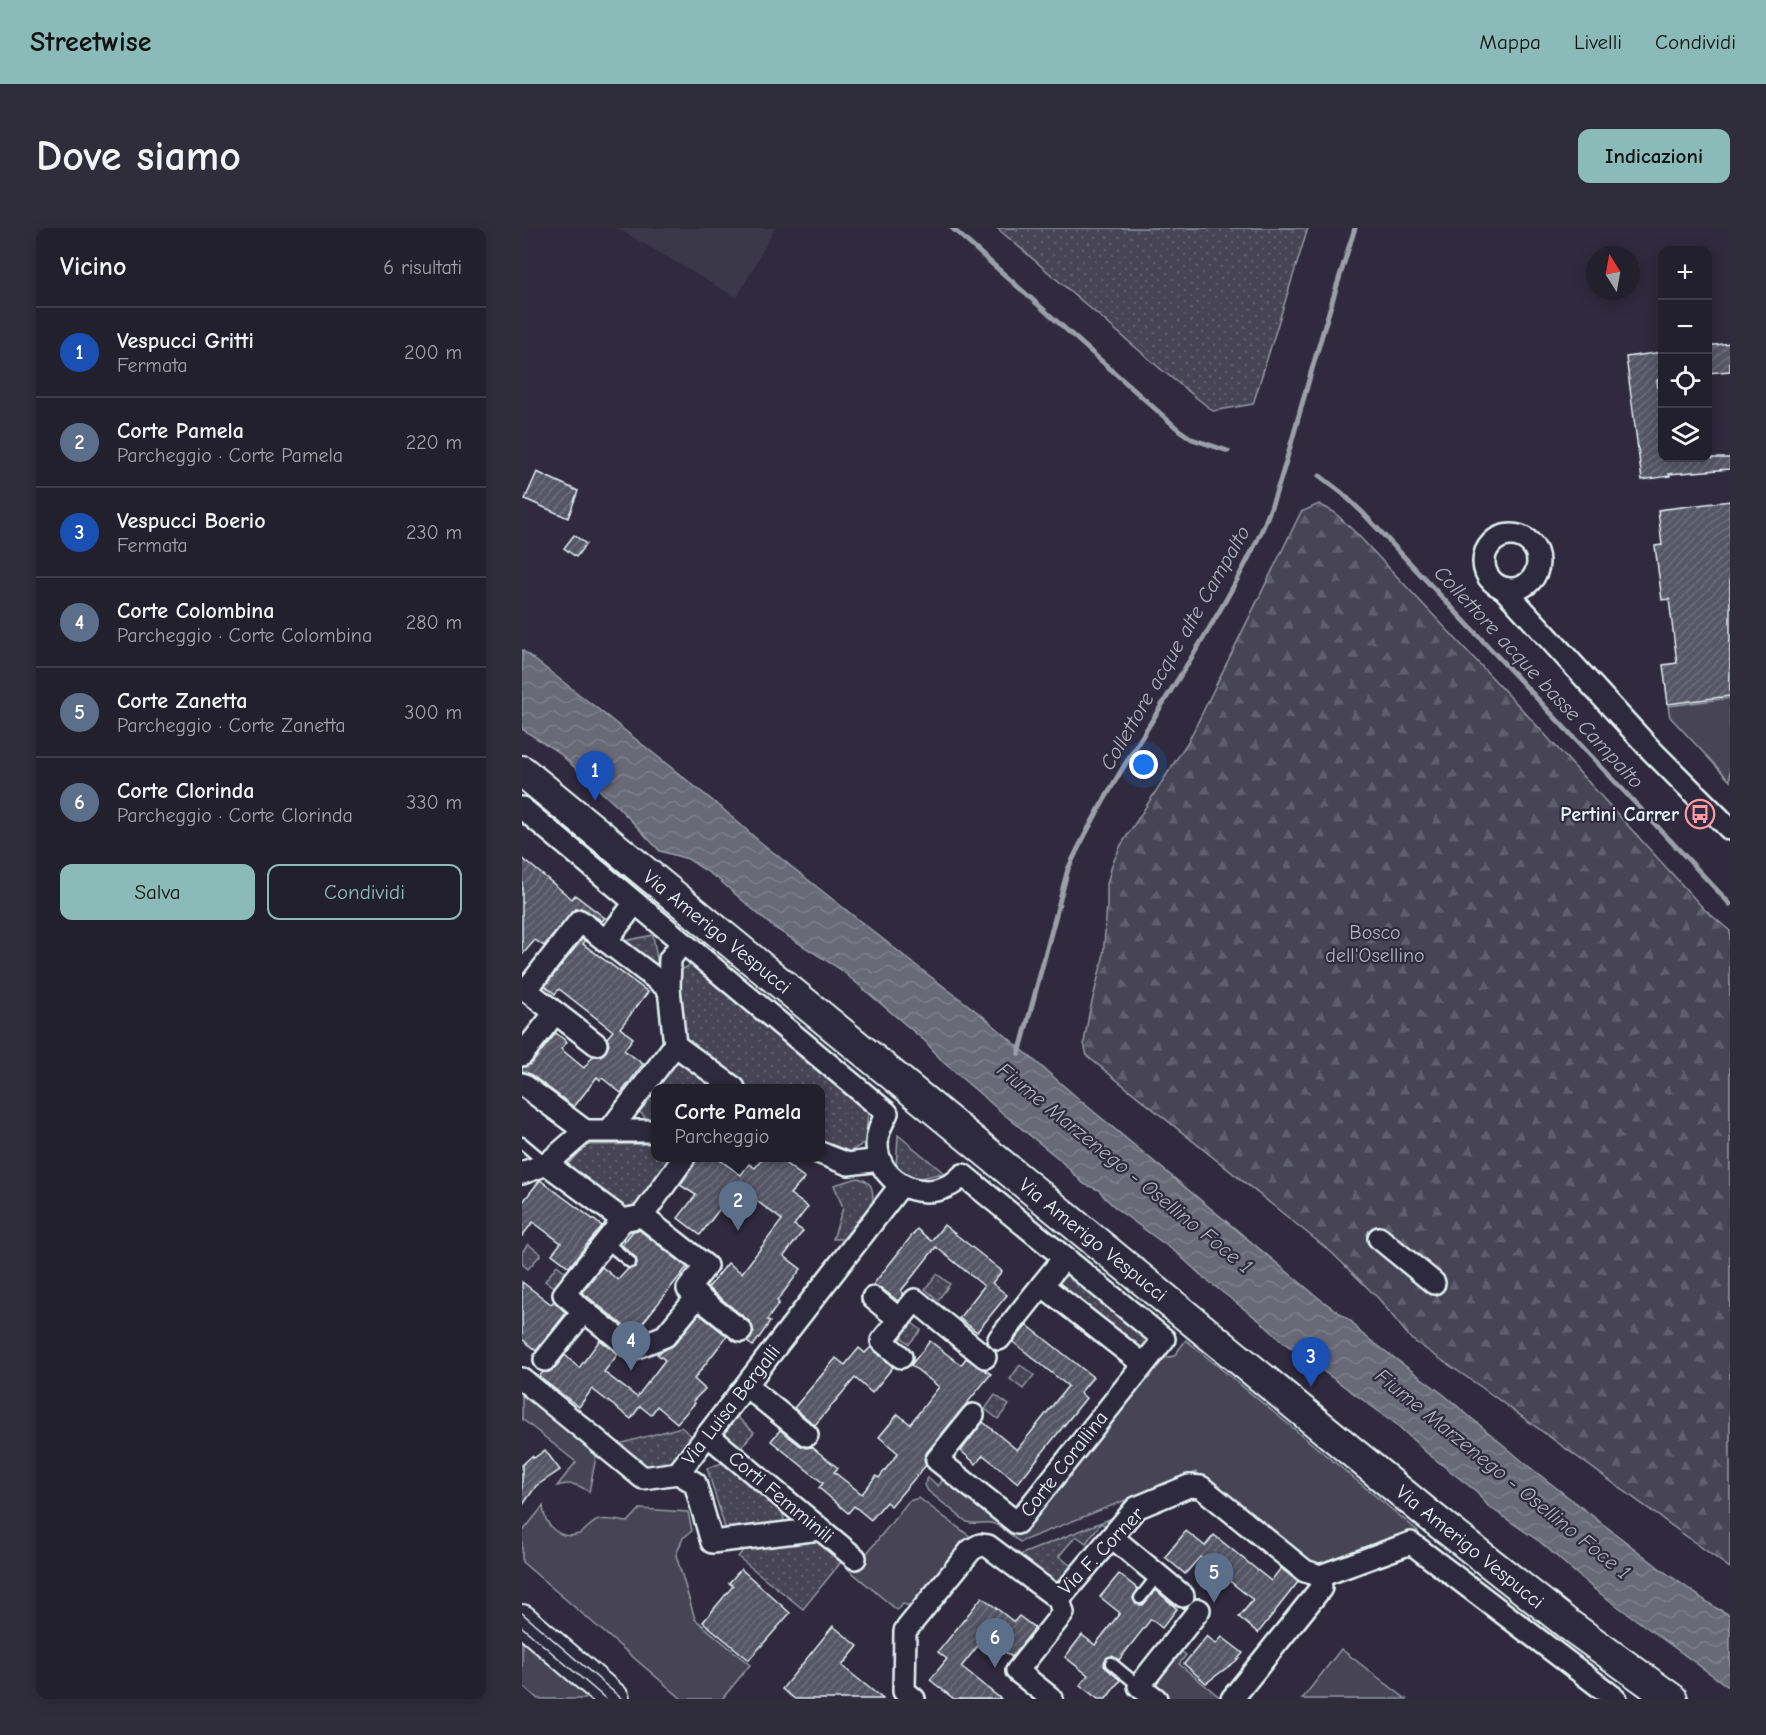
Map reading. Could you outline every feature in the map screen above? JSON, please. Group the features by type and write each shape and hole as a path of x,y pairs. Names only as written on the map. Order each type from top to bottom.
{"main road":[{"name":"Via Amerigo Vespucci","path":"522,771 1507,1577 1672,1699"},
{"path":"522,1620 614,1699"}],"street":[{"path":"1529,615 1533,579 1539,564 1538,556 1530,542 1515,534 1499,537 1488,548 1484,564 1490,579 1503,588 1529,615 1651,750 1730,829"},
{"path":"1503,588 1520,589 1533,579"},
{"path":"522,808 887,1113 879,1128 877,1144 880,1160 888,1175 901,1185 917,1191 934,1191 950,1186 963,1175 1064,1258 999,1339"},
{"path":"606,941 635,903"},
{"path":"596,1044 524,989 580,921 669,990"},
{"path":"610,1130 675,1045 669,990 670,959 682,943"},
{"path":"522,1055 555,1013"},
{"path":"675,1045 727,1084"},
{"path":"522,1084 585,1131"},
{"path":"522,1173 547,1164 585,1131 651,1131"},
{"path":"825,1155 848,1164 880,1160"},
{"path":"547,1164 633,1218 706,1266 693,1292 665,1336 632,1349 564,1294 606,1242 633,1218 681,1162"},
{"path":"1005,1210 1023,1183"},
{"name":"Via Luisa Bergalli","path":"522,1378 643,1478 678,1473 901,1185"},
{"path":"1379,1238 1434,1282"},
{"name":"Corte Corallina","path":"973,1415 937,1460 1017,1523 1164,1339 1064,1258"},
{"path":"1042,1285 1143,1364"},
{"path":"693,1292 741,1331"},
{"path":"901,1357 882,1341 917,1297 985,1356"},
{"path":"873,1298 899,1319"},
{"path":"545,1360 584,1311"},
{"path":"746,1386 807,1435"},
{"name":"Corti Femminili","path":"708,1436 855,1558"},
{"path":"678,1473 695,1482 712,1542 820,1529"},
{"name":"Via F. Corner","path":"914,1699 904,1691 905,1631 971,1550 980,1545 988,1546 1059,1599 1136,1508 1189,1486 1202,1487 1305,1571 1320,1576"},
{"path":"1112,1537 1191,1603 1134,1693 1156,1699"},
{"path":"1232,1699 1321,1588 1320,1576 1411,1544 1616,1699"},
{"path":"1052,1699 1017,1671 1063,1613 1059,1599"}],"lane":[{"path":"522,1143 547,1164"},
{"path":"606,1242 630,1262"},
{"path":"1140,1598 1158,1575"},
{"path":"1111,1663 1134,1693"}],"shaded area":[{"path":"617,228 775,228 737,298"}],"green space":[{"path":"997,228 1308,228 1253,404 1213,411 1163,371"},
{"name":"Bosco dell'Osellino","path":"1319,504 1334,512 1357,534 1519,706 1704,909 1730,931 1730,1568 1481,1387 1411,1339 1379,1299 1331,1252 1087,1056 1084,1043 1103,958 1107,884 1112,865 1121,845 1189,740 1301,512"},
{"path":"1730,698 1730,781 1670,717 1668,706"},
{"path":"653,935 659,972 620,942"},
{"path":"691,965 868,1113 865,1143 845,1154 825,1142 825,1084 744,1084 683,1040 676,972"},
{"path":"677,1058 714,1084 654,1084"},
{"path":"651,1088 651,1118 646,1118 634,1107"},
{"path":"898,1135 944,1173 911,1180 896,1169"},
{"path":"651,1144 651,1162 674,1162 641,1205 622,1208 565,1167 587,1145"},
{"path":"858,1178 871,1186 873,1202 843,1239 833,1239 843,1208 834,1185"},
{"path":"528,1244 541,1254 528,1269 522,1264 522,1252"},
{"path":"557,1265 569,1275 558,1290 545,1281"},
{"path":"1066,1273 1152,1340 1144,1350 1134,1349 1055,1288"},
{"path":"937,1274 950,1284 938,1300 925,1289"},
{"path":"911,1322 921,1330 909,1344 899,1335"},
{"path":"1186,1340 1418,1531 1348,1558 1333,1562 1309,1563 1196,1472 1020,1542 995,1524 967,1522 928,1491 925,1485 928,1477 938,1486 947,1475 1024,1526 1031,1522 1160,1359 1174,1356"},
{"path":"1020,1365 1034,1375 1023,1389 1010,1379"},
{"path":"522,1391 597,1452 589,1492 574,1484 557,1486 576,1462 522,1419"},
{"path":"995,1395 1009,1405 998,1419 985,1409"},
{"path":"736,1416 754,1432 738,1451 719,1436"},
{"path":"681,1427 694,1438 674,1465 645,1469 615,1445"},
{"path":"722,1463 782,1510 785,1525 726,1531 707,1468"},
{"path":"919,1498 972,1538 963,1543 911,1606 903,1604 897,1610 848,1569 863,1558 909,1501"},
{"path":"543,1506 546,1519 554,1530 572,1536 582,1533 599,1520 628,1522 640,1509 688,1512 692,1531 683,1538 676,1555 695,1619 750,1665 722,1699 682,1699 522,1562 522,1529 524,1530"},
{"path":"1112,1518 1106,1526 1101,1523 1086,1543 1076,1536 1059,1556 1071,1566 1055,1586 1017,1556"},
{"path":"827,1540 846,1556 803,1609 738,1557 745,1548"},
{"path":"522,1635 590,1693 585,1699 538,1699 522,1685"},
{"path":"1175,1646 1186,1655 1179,1664 1222,1699 1164,1699 1145,1684"},
{"path":"1341,1649 1406,1699 1302,1699"}],"water":[{"name":"Fiume Marzenego - Osellino Foce 1","path":"522,650 723,809 759,841 984,1017 1087,1106 1320,1299 1352,1322 1361,1333 1443,1394 1527,1465 1662,1570 1716,1608 1730,1615 1730,1688 1594,1589 1540,1542 1488,1506 1477,1492 1427,1453 1396,1424 1283,1342 1178,1254 1118,1210 1099,1190 1084,1184 1058,1158 943,1062 926,1042 840,969 773,927 717,878 688,859 660,851 619,808 558,752 522,729"}],"building":[{"path":"1730,343 1730,371 1712,373 1712,345"},
{"path":"1658,353 1658,462 1712,462 1712,458 1730,458 1730,469 1669,474 1670,476 1642,480 1626,357"},
{"path":"537,472 578,491 568,518 525,499"},
{"path":"1730,501 1730,696 1668,704 1663,665 1677,663 1669,599 1662,600 1655,546 1662,545 1658,510"},
{"path":"574,535 586,544 576,557 564,548"},
{"path":"522,858 572,899 575,895 605,918 602,921 581,908 575,909 544,946 535,940 522,955"},
{"path":"582,939 585,941 583,944 648,992 620,1028 633,1038 624,1050 643,1064 621,1093 602,1078 600,1080 597,1077 574,1107 530,1074 522,1071 522,1067 532,1063 556,1033 567,1042 561,1049 584,1068 593,1056 600,1056 609,1045 607,1038 613,1031 559,989 555,994 545,986"},
{"path":"695,1162 723,1162 741,1175 749,1164 755,1168 760,1162 783,1162 805,1178 790,1194 808,1207 794,1225 803,1231 784,1256 801,1269 777,1301 779,1303 767,1320 770,1322 753,1346 747,1342 754,1332 749,1321 708,1288 728,1263 742,1273 782,1220 737,1186 700,1235 678,1218 696,1195 680,1185"},
{"path":"540,1180 602,1226 569,1267 552,1254 561,1243 533,1222 522,1236 522,1203"},
{"path":"944,1225 1002,1271 992,1283 1007,1295 977,1332 959,1318 984,1286 936,1247 901,1291 904,1294 898,1301 881,1288 872,1286 917,1229 931,1241"},
{"path":"639,1230 687,1267 634,1334 582,1292 602,1267 618,1280 628,1269 635,1267 636,1258 622,1245 633,1231"},
{"path":"522,1282 551,1304 554,1301 566,1313 536,1351 522,1339"},
{"path":"699,1314 727,1336 694,1379 705,1389 677,1423 657,1406 651,1415 640,1406 631,1419 592,1389 579,1407 539,1377 543,1372 549,1372 555,1368 565,1355 579,1368 600,1340 618,1354 604,1372 637,1397 665,1360 657,1354 674,1345"},
{"path":"1027,1325 1093,1377 1080,1393 1086,1398 1018,1483 983,1455 976,1464 961,1451 983,1422 1017,1450 1068,1386 1013,1342"},
{"path":"930,1341 961,1365 966,1358 991,1374 927,1452 924,1459 926,1465 891,1506 886,1502 871,1520 854,1506 848,1513 819,1488 823,1483 771,1441 780,1430 800,1445 806,1448 812,1447 838,1468 834,1472 862,1494 876,1476 879,1478 898,1453 879,1437 898,1414 910,1424 939,1387 911,1365"},
{"path":"871,1347 893,1367 872,1393 855,1378 815,1425 794,1408 836,1358 845,1365 859,1348 865,1353"},
{"path":"545,1450 560,1470 536,1486 522,1506 522,1465 532,1456 534,1458"},
{"path":"1186,1531 1205,1546 1214,1535 1271,1581 1281,1568 1298,1582 1258,1633 1239,1617 1253,1600 1200,1557 1185,1574 1165,1557"},
{"path":"741,1569 790,1613 749,1660 703,1622 733,1586 729,1583"},
{"path":"1119,1574 1138,1589 1133,1598 1136,1604 1143,1605 1156,1590 1177,1609 1162,1628 1151,1619 1119,1660 1112,1656 1106,1658 1104,1666 1120,1680 1106,1699 1098,1699 1080,1685 1088,1675 1065,1657 1082,1635 1095,1645 1120,1613 1100,1597"},
{"path":"982,1597 1014,1622 1019,1616 1035,1628 1012,1657 985,1637 961,1667 1001,1699 954,1699 930,1680 947,1659 938,1652"},
{"path":"833,1626 858,1646 842,1666 883,1699 795,1699 782,1689"},
{"path":"1207,1636 1216,1644 1222,1637 1243,1653 1236,1661 1206,1683 1184,1664"}],"waterway":[{"name":"Collettore acque basse Campalto","path":"952,228 1179,430 1192,439 1228,451"},
{"name":"Collettore acque alte Campalto","path":"1019,1054 1068,869 1112,786 1211,626 1264,526 1283,472 1355,228"},
{"name":"Collettore acque basse Campalto","path":"1320,476 1362,512 1730,904"}],"tram line":[{"path":"522,1613 622,1699"},
{"path":"522,1627 606,1699"}],"place":[{"name":"Vespucci Gritti","path":"595,801"},
{"name":"Pertini Carrer","path":"1700,814"},
{"name":"Corte Pamela","path":"738,1231"},
{"name":"Corte Colombina","path":"631,1371"},
{"name":"Vespucci Boerio","path":"1311,1387"},
{"name":"Corte Zanetta","path":"1214,1603"},
{"name":"Corte Clorinda","path":"995,1668"}]}
